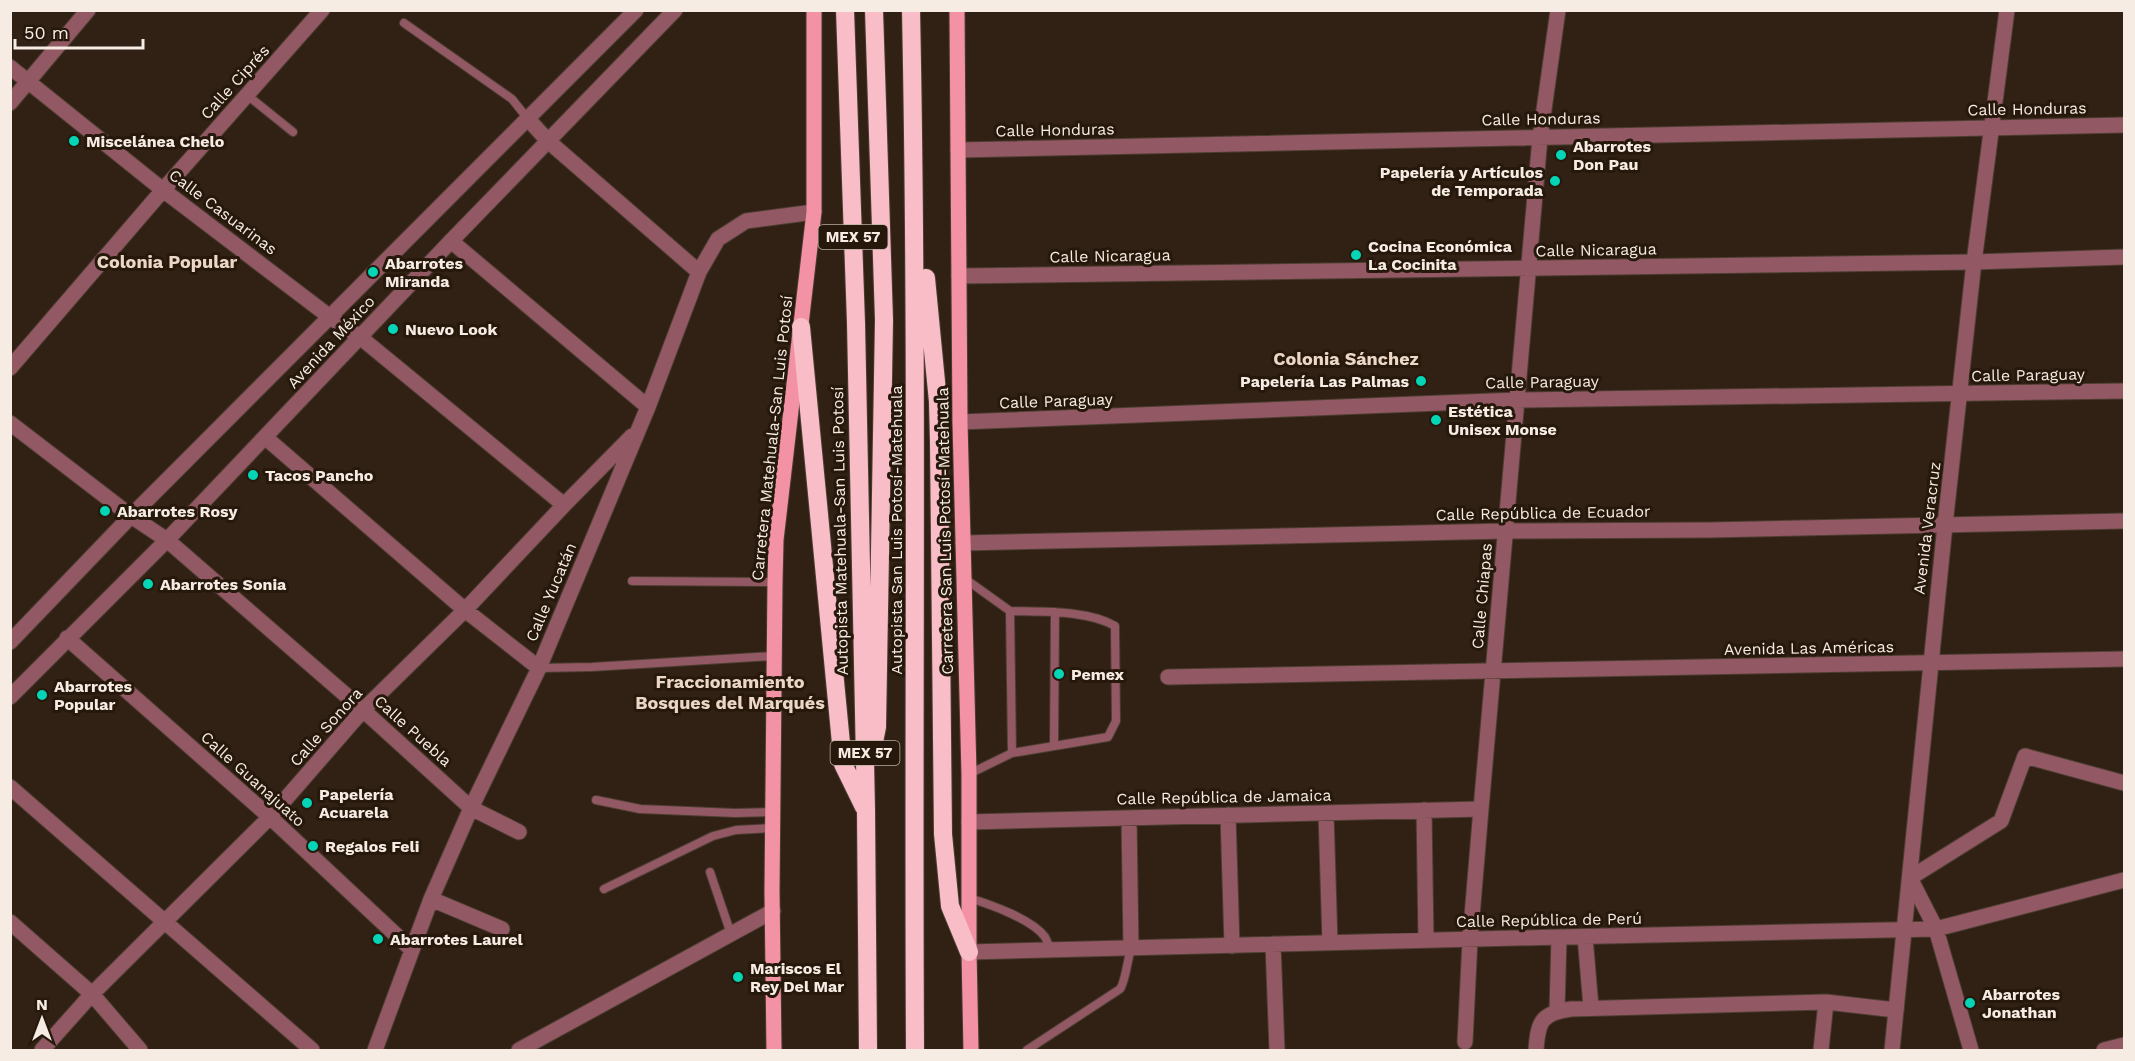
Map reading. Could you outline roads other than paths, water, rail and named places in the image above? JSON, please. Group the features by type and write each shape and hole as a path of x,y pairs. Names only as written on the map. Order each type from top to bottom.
{"highway":[{"name":"Autopista Matehuala-San Luis Potosí","path":"845,10 855,300 866,810 868,1050"},
{"path":"865,786 877,727 884,320 874,10"},
{"name":"Autopista San Luis Potosí-Matehuala","path":"911,10 915,165 915,1050"},
{"path":"915,165 938,402 943,834 950,906 969,952"},
{"path":"801,327 843,765 866,810"}],"main road":[{"name":"Carretera San Luis Potosí-Matehuala","path":"957,10 960,422 969,774 971,1050"},
{"name":"Carretera Matehuala-San Luis Potosí","path":"774,1050 773,812 776,540 814,212 812,12"}],"street":[{"path":"10,103 88,10"},
{"name":"Calle Ciprés","path":"10,368 322,10"},
{"name":"Avenida México","path":"10,642 132,516 636,10"},
{"name":"Avenida México","path":"10,697 266,438 451,241 675,10"},
{"name":"Calle Chiapas","path":"1465,1042 1470,940 1540,138 1558,10"},
{"name":"Avenida Veracruz","path":"1892,1050 1930,664 1974,262 2007,10"},
{"name":"Calle Casuarinas","path":"10,67 163,190 330,317 360,337 564,505"},
{"path":"528,119 548,141 699,272"},
{"name":"Calle Honduras","path":"958,150 2124,125"},
{"name":"Calle Yucatán","path":"375,1050 431,899 471,808 539,668 648,407 699,272 718,239 746,221 814,212"},
{"path":"451,241 648,407"},
{"name":"Calle Nicaragua","path":"959,276 1974,262 2124,257"},
{"name":"Calle Paraguay","path":"960,422 1517,400 2124,391"},
{"name":"Calle Puebla","path":"10,423 167,540 363,710 471,808 519,832"},
{"name":"Calle Sonora","path":"42,1050 92,994 270,817 363,710 465,610 639,429"},
{"path":"266,438 465,610 539,668"},
{"name":"Calle República de Ecuador","path":"963,543 2124,521"},
{"name":"Calle Guanajuato","path":"67,638 270,817 411,950"},
{"name":"Avenida Las Américas","path":"1168,677 2124,659"},
{"path":"1971,1050 1936,929 1910,878 2001,821 2025,756 2124,783"},
{"path":"10,787 312,1050"},
{"name":"Calle República de Jamaica","path":"969,822 1481,809"},
{"path":"1424,810 1426,940"},
{"path":"1326,813 1330,943"},
{"path":"1228,815 1232,946"},
{"path":"1129,818 1131,948"},
{"name":"Calle República de Perú","path":"969,952 1559,936 1936,929 2124,880"},
{"path":"431,899 502,929"},
{"path":"519,1050 773,911"},
{"path":"10,922 92,994 140,1050"},
{"path":"1557,1011 1559,936"},
{"path":"1585,937 1591,1007"},
{"path":"1273,944 1278,1050"},
{"path":"1821,1050 1826,1002"},
{"path":"1536,1050 1538,1028 1543,1020 1557,1011 1591,1007 1826,1002 1896,1010"},
{"path":"2104,1050 2124,1045"}],"lane":[{"path":"404,23 512,99 528,119"},
{"path":"247,95 292,132"},
{"path":"964,578 1010,611 1055,612 1104,619 1116,626 1116,721 1108,737 1012,753 969,774"},
{"path":"632,581 775,582"},
{"path":"1010,611 1012,753"},
{"path":"1054,745 1055,612"},
{"path":"539,668 774,656"},
{"path":"596,800 640,809 735,813 773,812"},
{"path":"604,889 712,836 736,830 773,828"},
{"path":"710,872 731,934"},
{"path":"969,898 997,907 1028,923 1044,935 1051,950"},
{"path":"1027,1050 1120,989 1124,984 1125,969 1131,948"}],"place":[{"name":"Miscelánea Chelo","path":"74,141"},
{"name":"Abarrotes Don Pau","path":"1561,155"},
{"name":"Papelería y Artículos de Temporada","path":"1555,181"},
{"name":"Cocina Económica La Cocinita","path":"1356,255"},
{"name":"Abarrotes Miranda","path":"373,272"},
{"name":"Nuevo Look","path":"393,329"},
{"name":"Papelería Las Palmas","path":"1421,381"},
{"name":"Estética Unisex Monse","path":"1436,420"},
{"name":"Tacos Pancho","path":"253,475"},
{"name":"Abarrotes Rosy","path":"105,511"},
{"name":"Abarrotes Sonia","path":"148,584"},
{"name":"Pemex","path":"1059,674"},
{"name":"Abarrotes Popular","path":"42,695"},
{"name":"Papelería Acuarela","path":"307,803"},
{"name":"Regalos Feli","path":"313,846"},
{"name":"Abarrotes Laurel","path":"378,939"},
{"name":"Mariscos El Rey Del Mar","path":"738,977"},
{"name":"Abarrotes Jonathan","path":"1970,1003"}],"district":[{"name":"Colonia Popular","path":"167,261"},
{"name":"Colonia Sánchez","path":"1346,358"},
{"name":"Fraccionamiento Bosques del Marqués","path":"730,691"}]}
